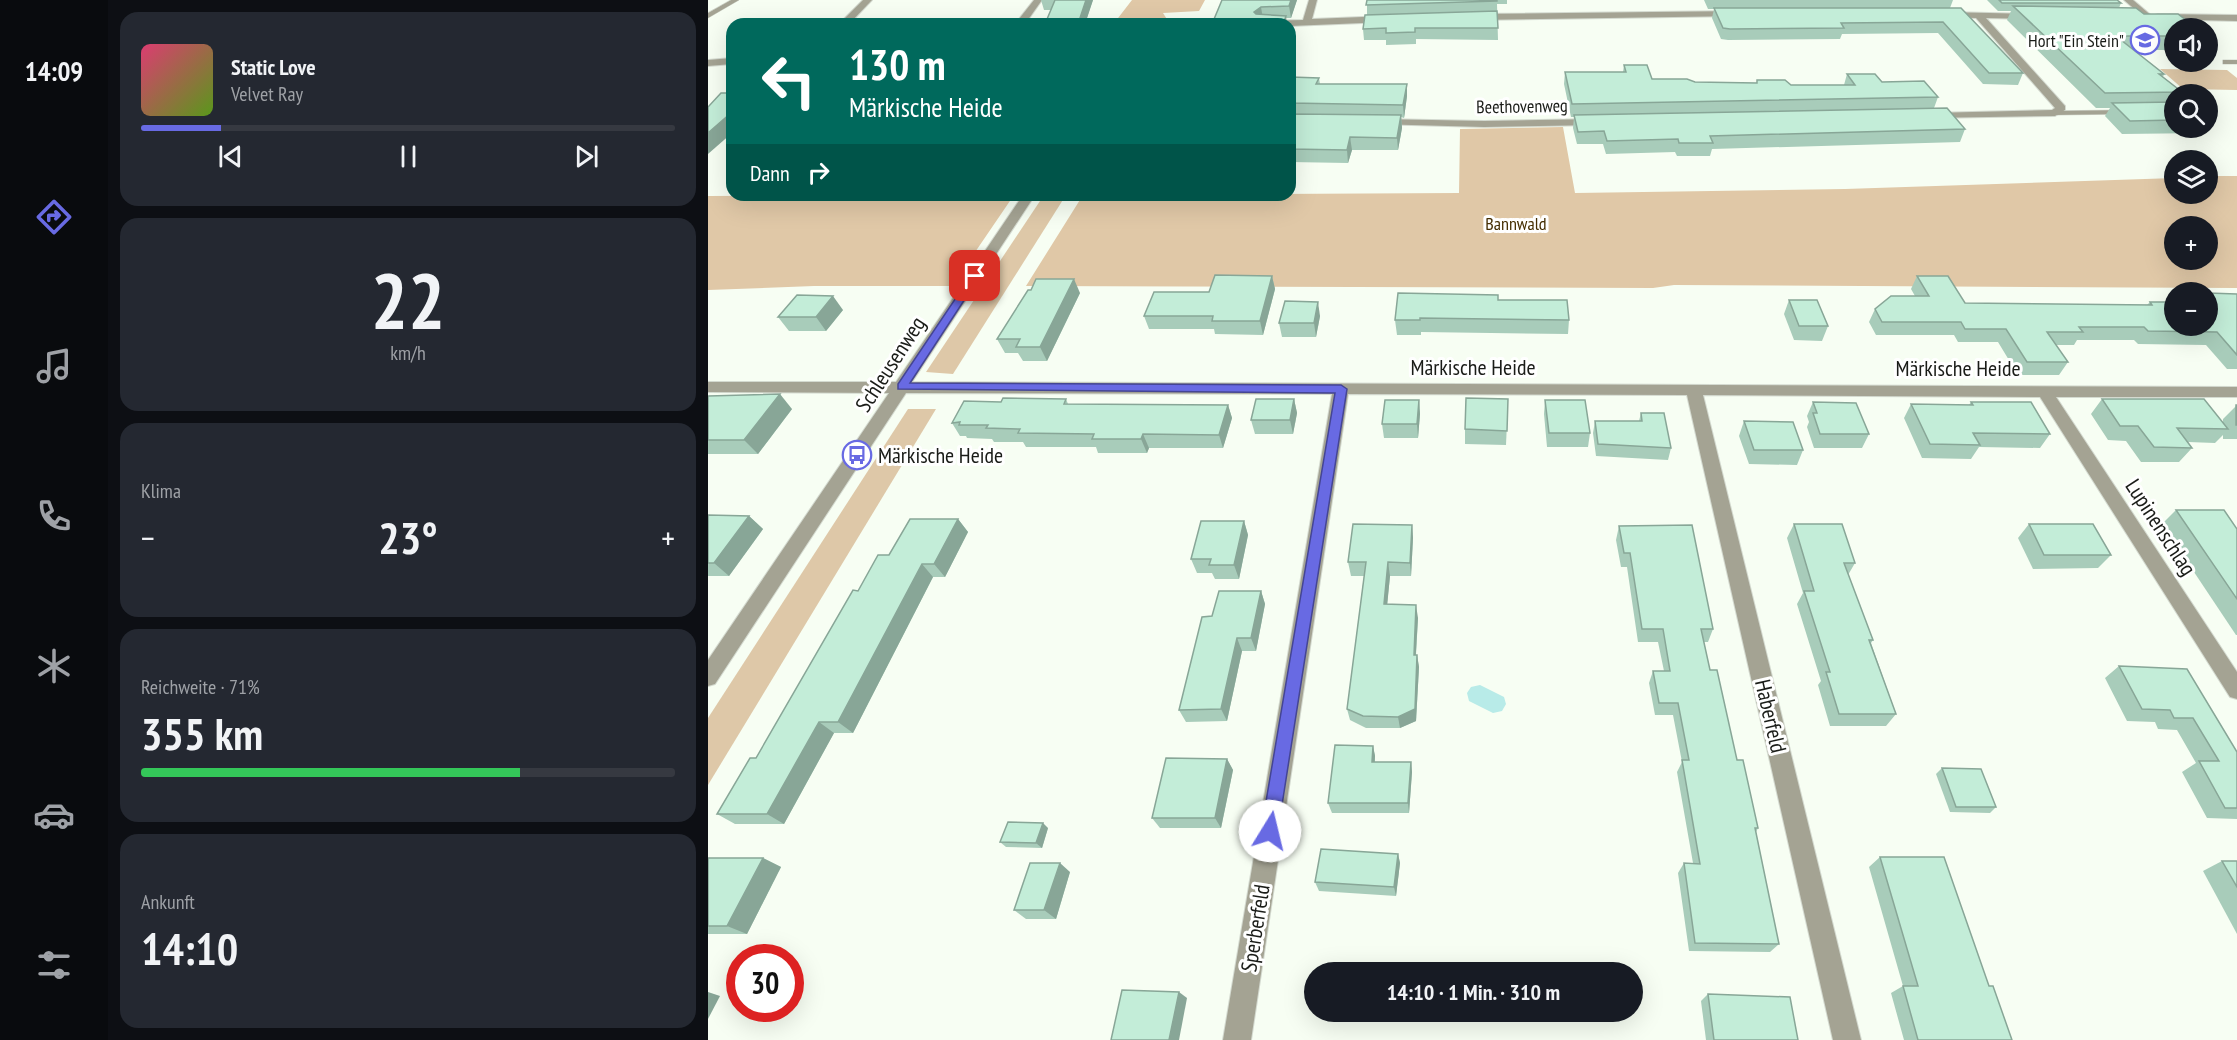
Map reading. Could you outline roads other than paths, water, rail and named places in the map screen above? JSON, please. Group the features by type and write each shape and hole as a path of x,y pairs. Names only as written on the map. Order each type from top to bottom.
{"street":[{"path":"850,18 868,0"},
{"path":"1024,18 1038,0"},
{"path":"1307,22 1314,0"},
{"path":"2128,0 2149,16"},
{"path":"1464,17 1530,11 1752,14"},
{"path":"1930,15 2046,16"},
{"path":"1914,117 2055,113 2061,108 1978,15"},
{"path":"2126,16 2237,18"},
{"path":"1296,22 1396,18"},
{"path":"708,63 726,62"},
{"name":"Beethovenweg","path":"1370,122 1484,124 1607,122"},
{"name":"Schleusenweg","path":"708,677 1025,201"},
{"name":"Märkische Heide","path":"708,387 2237,392"},
{"name":"Sperberfeld","path":"1237,1040 1341,389"},
{"name":"Haberfeld","path":"1694,391 1847,1040"},
{"name":"Lupinenschlag","path":"2044,391 2237,690"}],"lane":[{"path":"708,16 736,0"},
{"path":"2226,62 2237,62"},
{"path":"2055,113 2138,112"}],"water":[{"path":"1480,685 1504,697 1506,704 1502,711 1493,713 1469,701 1467,693 1471,687"}],"place":[{"name":"Hort \"Ein Stein\"","path":"2145,40"},
{"name":"Märkische Heide","path":"857,455"}],"park label":[{"name":"Bannwald","path":"1516,223"}]}
